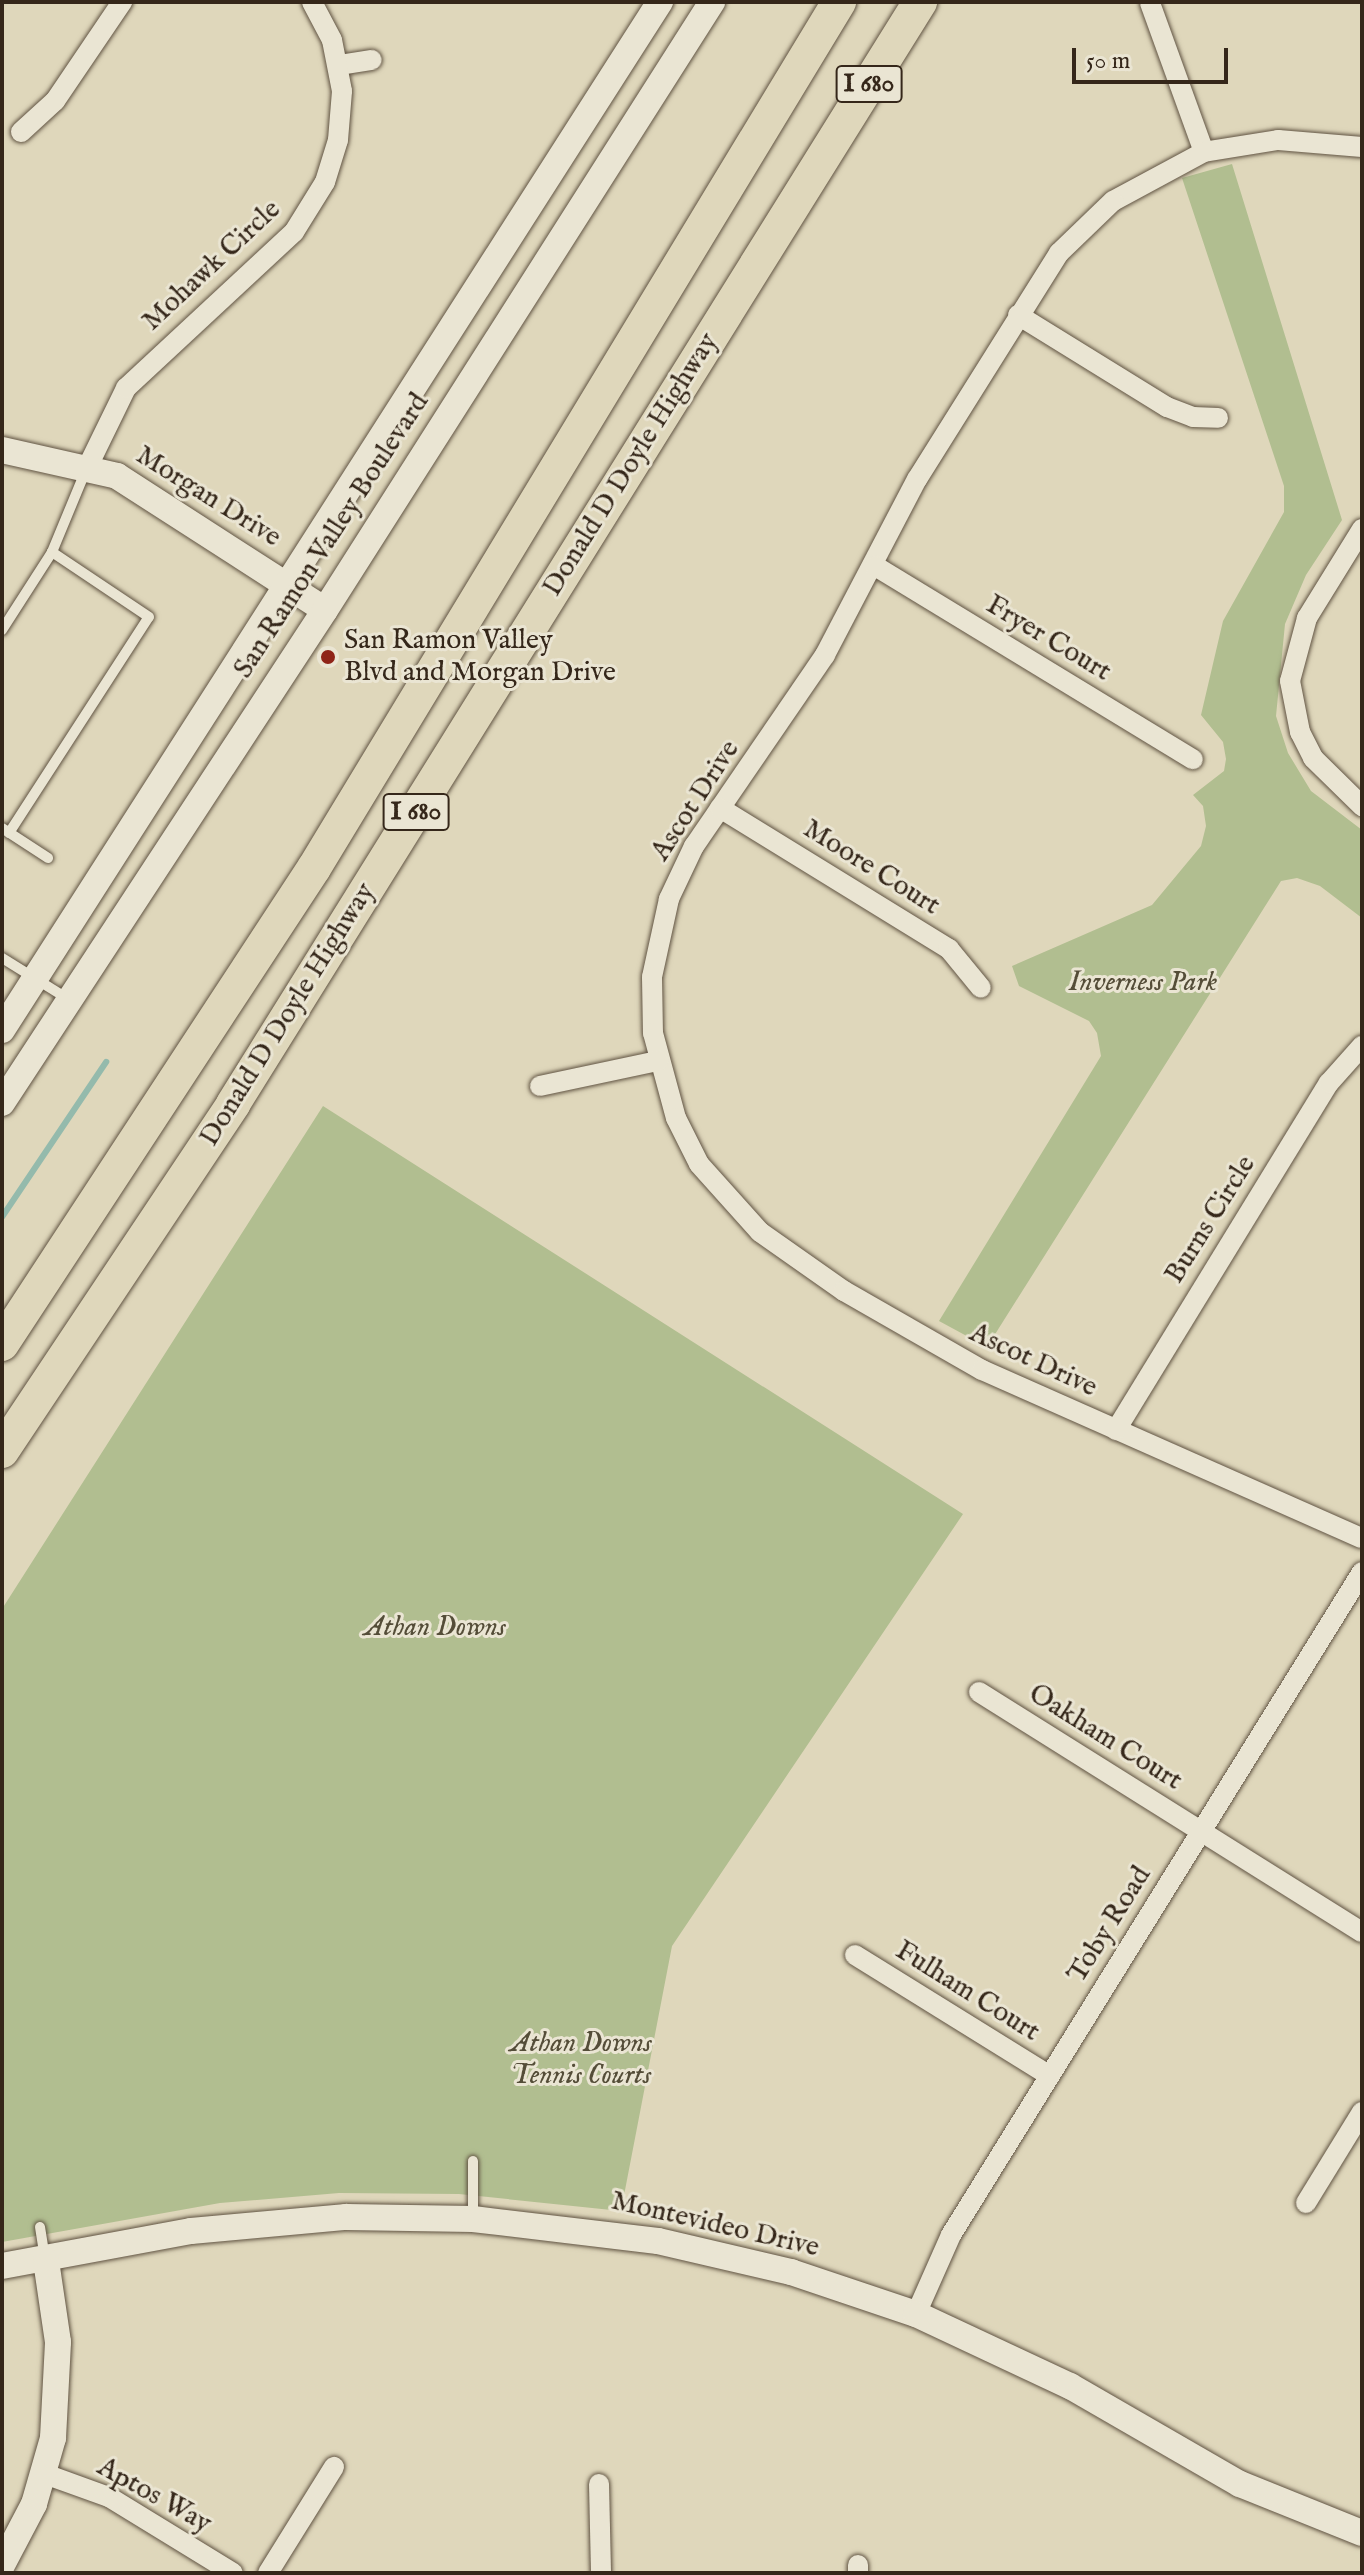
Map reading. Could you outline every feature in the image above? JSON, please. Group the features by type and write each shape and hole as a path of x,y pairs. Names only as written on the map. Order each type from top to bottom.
{"highway":[{"name":"Donald D Doyle Highway","path":"2,1344 314,868 839,2"},
{"name":"Donald D Doyle Highway","path":"2,1451 341,934 920,2"}],"main road":[{"name":"San Ramon Valley Boulevard","path":"2,1030 660,2"},
{"name":"San Ramon Valley Boulevard","path":"2,1103 325,610 712,2"},
{"name":"Morgan Drive","path":"2,450 88,466 141,489 325,610"},
{"name":"Montevideo Drive","path":"2,2266 46,2261 122,2242 244,2224 346,2217 473,2219 607,2232 699,2249 916,2314 1070,2386 1240,2484 1362,2533"},
{"path":"2,2565 45,2474 59,2374 46,2261"}],"street":[{"path":"21,132 55,101 122,2"},
{"name":"Mohawk Circle","path":"88,466 110,411 140,371 305,218 325,182 338,140 339,65 312,2"},
{"path":"1150,3 1204,152"},
{"path":"339,65 372,60"},
{"name":"Ascot Drive","path":"1362,147 1278,140 1204,152 1113,201 1059,253 917,479 875,566 778,729 720,808 679,875 661,926 652,977 658,1061 676,1118 699,1164 760,1232 933,1344 1116,1430 1362,1538"},
{"path":"1018,315 1167,407 1193,417 1218,418"},
{"path":"1362,529 1307,618 1290,681 1296,719 1313,758 1362,806"},
{"name":"Fryer Court","path":"875,566 1193,759"},
{"name":"Moore Court","path":"720,808 949,949 981,988"},
{"name":"Burns Circle","path":"1116,1430 1329,1083 1362,1046"},
{"path":"540,1086 658,1061"},
{"name":"Toby Road","path":"916,2314 951,2235 1362,1572"},
{"name":"Oakham Court","path":"979,1692 1362,1932"},
{"name":"Fulham Court","path":"855,1955 1050,2076"},
{"path":"1306,2203 1362,2112"},
{"path":"268,2573 334,2467"},
{"name":"Aptos Way","path":"45,2474 109,2497 233,2573"},
{"path":"599,2484 601,2573"}],"lane":[{"path":"2,630 52,552 88,466"},
{"path":"48,858 6,830 149,617 52,552"},
{"path":"2,958 69,1000"},
{"path":"473,2161 473,2219"},
{"path":"40,2227 46,2261"}],"green space":[{"name":"Inverness Park","path":"1232,164 1342,520 1306,575 1285,624 1276,716 1288,753 1311,791 1362,830 1362,918 1320,886 1297,878 1281,881 987,1347 939,1321 1101,1056 1097,1033 1089,1021 1019,986 1012,966 1152,905 1201,846 1206,826 1203,806 1193,795 1224,771 1226,759 1223,742 1201,715 1223,621 1284,512 1284,486 1182,178"},
{"name":"Athan Downs","path":"323,1106 963,1514 672,1946 621,2211 459,2194 339,2193 220,2203 2,2242 2,1609"}],"waterway":[{"path":"2,1217 106,1062"}],"place":[{"name":"San Ramon Valley Blvd and Morgan Drive","path":"328,657"}],"park label":[{"name":"Athan Downs Tennis Courts","path":"581,2060"}]}
